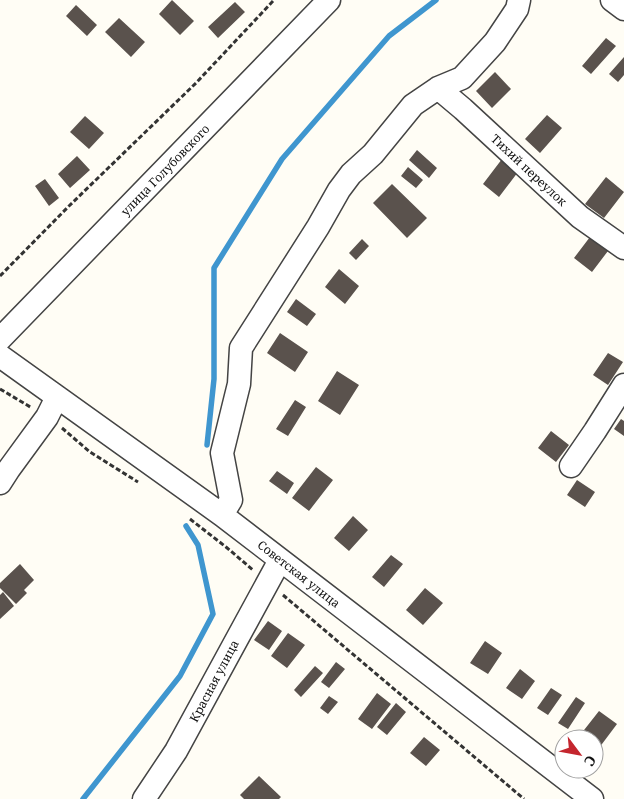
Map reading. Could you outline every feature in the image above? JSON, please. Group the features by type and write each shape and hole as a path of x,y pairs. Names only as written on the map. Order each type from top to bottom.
{"street":[{"name":"улица Голубовского","path":"0,339 329,0"},
{"path":"222,515 231,500 222,452 239,384 241,348 318,227 339,190 351,174 373,154 413,105 438,88 462,78 495,42 517,9 519,0"},
{"path":"612,0 624,9"},
{"path":"462,78 463,109"},
{"name":"Тихий переулок","path":"438,88 580,218 624,248"},
{"name":"Советская улица","path":"0,356 222,515 592,799"},
{"path":"571,466 624,385"},
{"path":"0,482 48,417 57,397"},
{"name":"Красная улица","path":"144,799 176,751 280,560"}],"path":[{"path":"0,276 196,83 274,0"}],"building":[{"path":"172,0 194,21 180,35 159,14"},
{"path":"235,2 245,12 218,38 208,27"},
{"path":"76,5 97,25 87,36 66,16"},
{"path":"119,18 145,42 131,57 105,32"},
{"path":"606,38 616,46 591,74 582,66"},
{"path":"624,57 624,75 618,82 609,74"},
{"path":"495,72 511,89 492,108 476,91"},
{"path":"547,115 562,128 540,153 525,139"},
{"path":"85,116 104,133 89,149 70,132"},
{"path":"417,150 437,168 429,178 409,160"},
{"path":"77,156 90,170 70,188 58,174"},
{"path":"502,159 518,172 499,197 483,184"},
{"path":"408,167 423,180 416,188 401,176"},
{"path":"606,177 624,192 604,218 585,204"},
{"path":"45,179 59,198 49,206 35,186"},
{"path":"392,184 427,218 407,238 373,203"},
{"path":"593,233 611,247 592,272 574,258"},
{"path":"362,239 369,246 356,260 349,253"},
{"path":"339,269 359,286 345,304 325,287"},
{"path":"296,299 316,314 307,326 287,312"},
{"path":"280,333 308,352 295,372 267,353"},
{"path":"608,353 623,362 608,385 593,375"},
{"path":"337,371 359,385 340,415 318,401"},
{"path":"295,400 306,407 288,436 276,429"},
{"path":"621,419 624,421 624,436 614,429"},
{"path":"551,431 569,445 556,462 538,448"},
{"path":"316,467 333,480 309,511 292,498"},
{"path":"277,471 294,483 287,494 269,481"},
{"path":"577,480 595,492 585,507 567,495"},
{"path":"353,516 368,530 349,551 334,538"},
{"path":"391,555 403,564 384,587 372,577"},
{"path":"20,564 34,580 24,590 27,593 16,604 0,588 0,583"},
{"path":"425,588 443,603 423,625 406,610"},
{"path":"3,592 14,606 0,619 0,595"},
{"path":"268,621 282,631 269,650 254,640"},
{"path":"288,633 305,645 287,668 271,656"},
{"path":"485,641 502,653 488,674 470,663"},
{"path":"336,662 345,669 329,688 321,682"},
{"path":"315,666 323,673 301,697 294,690"},
{"path":"520,669 535,681 522,699 506,688"},
{"path":"551,688 562,695 548,715 537,708"},
{"path":"377,693 391,704 372,729 358,719"},
{"path":"329,696 338,702 328,714 320,708"},
{"path":"576,697 585,703 568,729 558,723"},
{"path":"396,703 406,712 387,735 377,727"},
{"path":"599,711 617,724 604,741 604,729 585,729"},
{"path":"424,737 440,750 426,766 410,753"},
{"path":"259,776 281,797 279,799 244,799 240,795"}],"waterway":[{"path":"207,445 214,379 214,268 282,159 389,36 436,0"},
{"path":"83,799 180,676 213,614 198,545 186,526"}]}
